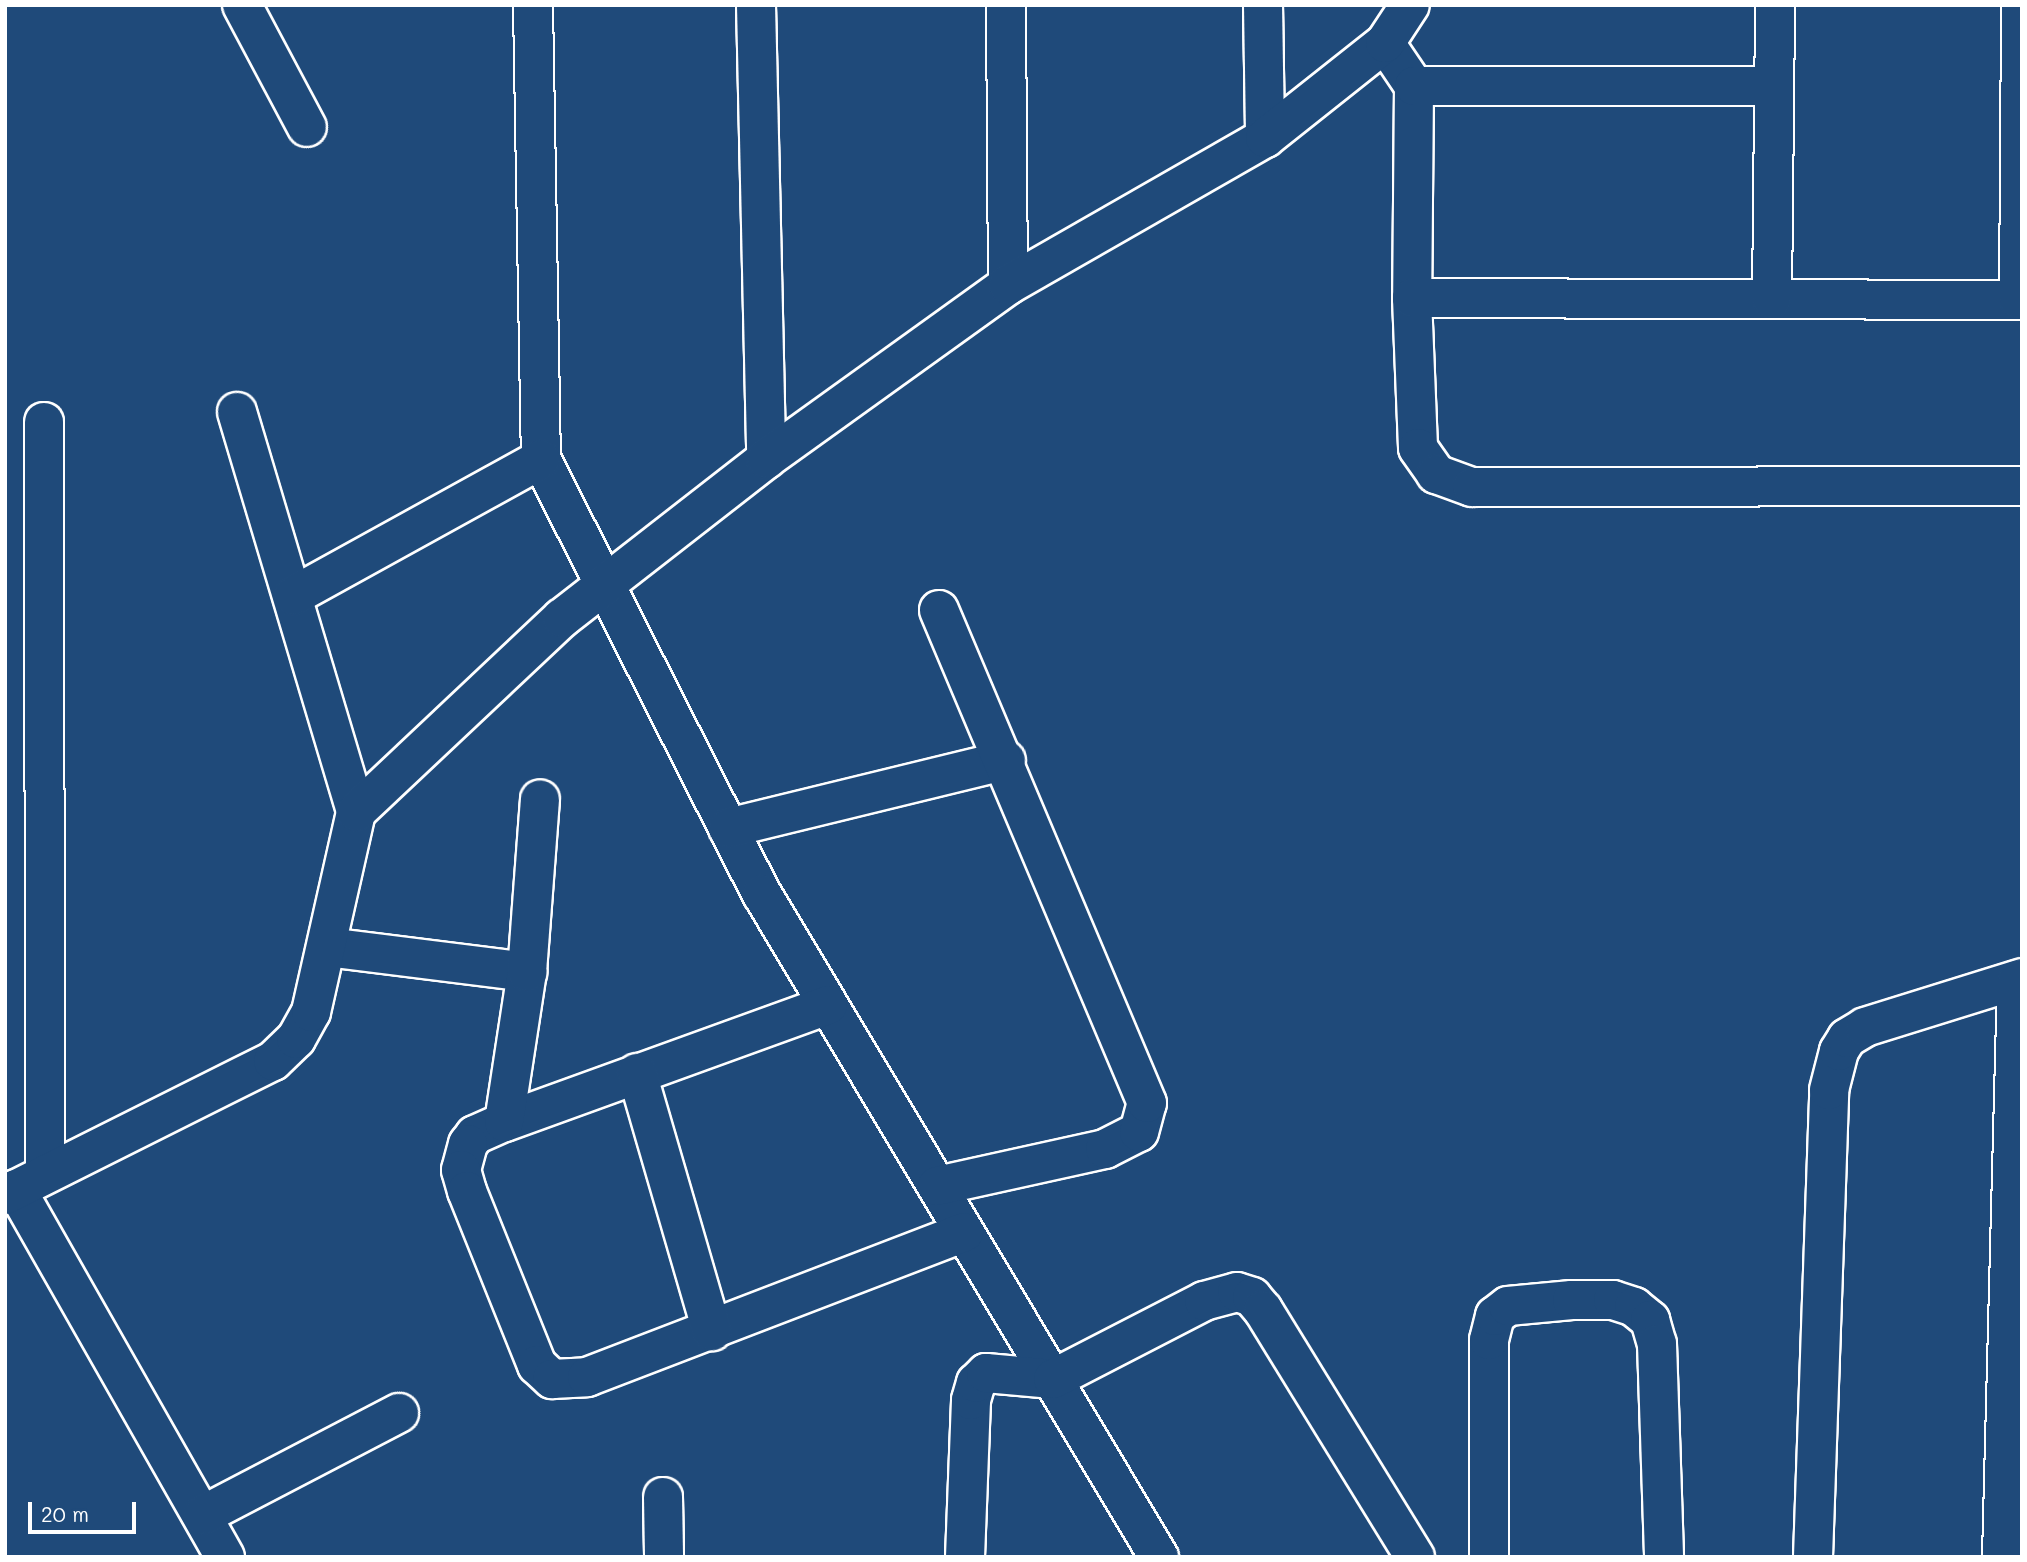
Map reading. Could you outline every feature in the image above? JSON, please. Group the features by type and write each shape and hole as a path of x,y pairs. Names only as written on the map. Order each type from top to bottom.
{"street":[{"path":"242,5 307,127"},
{"path":"533,5 541,459 728,828 828,1005 1159,1557"},
{"path":"756,5 766,459"},
{"path":"1006,5 1008,285"},
{"path":"1263,5 1265,138"},
{"path":"356,812 562,618 766,459 1008,285 1265,138 1385,43 1410,5"},
{"path":"1772,299 1775,5"},
{"path":"1412,298 2020,300 2021,5"},
{"path":"1385,43 1414,86 1412,298 1418,449 1436,474 1455,484 2022,486"},
{"path":"1414,86 1774,86"},
{"path":"22,1186 274,1061 296,1039 311,1012 356,812 237,412"},
{"path":"44,422 22,1186 225,1557"},
{"path":"293,596 541,459"},
{"path":"937,1186 1105,1149 1139,1132 1146,1119 1147,1103 1137,1073 1006,760 939,610"},
{"path":"728,828 1006,760"},
{"path":"504,1122 527,972 540,799"},
{"path":"327,947 527,972"},
{"path":"1813,1557 1829,1090 1839,1051 1847,1038 1865,1027 2020,979 2002,1557"},
{"path":"828,1005 637,1073 475,1135 464,1153 461,1170 527,1346 547,1376 561,1381 587,1377 964,1232"},
{"path":"637,1073 712,1331"},
{"path":"965,1557 971,1400 976,1383 986,1373 1052,1379 1219,1294 1237,1292 1252,1297 1415,1557"},
{"path":"1489,1557 1489,1340 1495,1317 1508,1306 1572,1300 1613,1300 1633,1307 1650,1320 1657,1344 1664,1557"},
{"path":"203,1515 399,1413"},
{"path":"663,1497 664,1557"}]}
